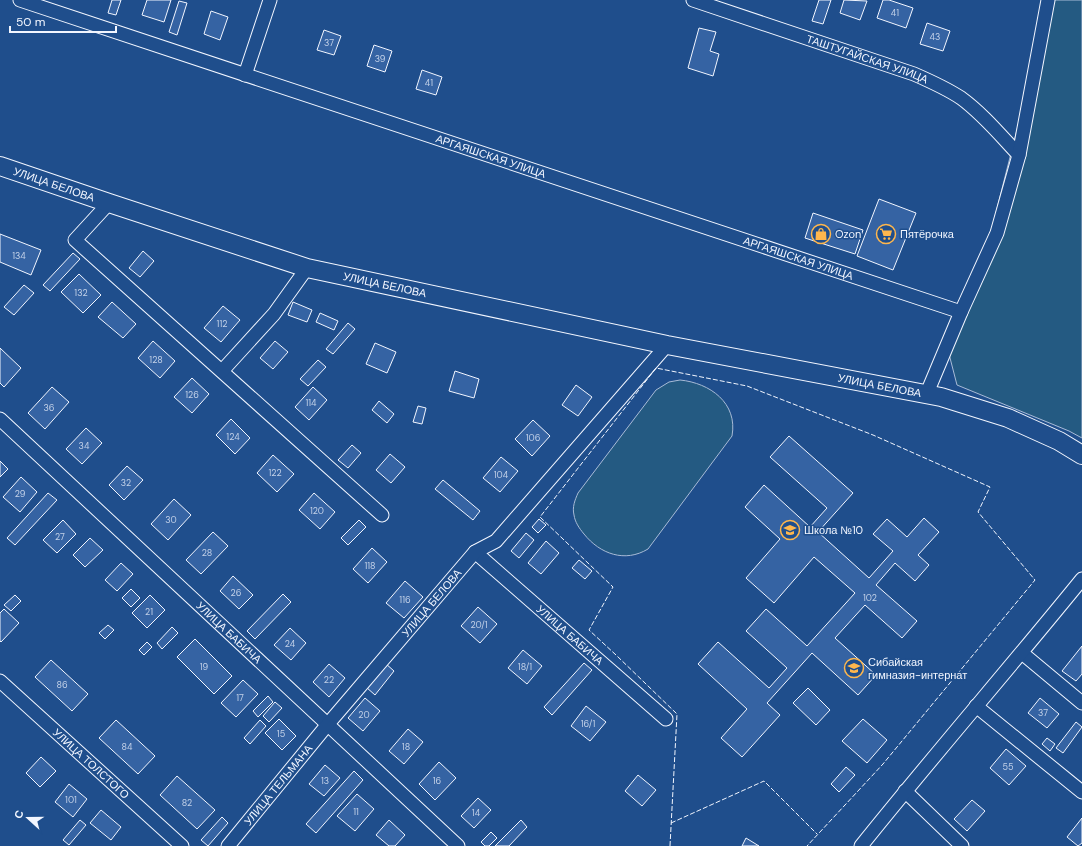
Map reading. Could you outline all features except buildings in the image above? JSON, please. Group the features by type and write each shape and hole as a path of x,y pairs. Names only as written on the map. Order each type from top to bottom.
{"main road":[{"name":"УЛИЦА БЕЛОВА","path":"0,166 307,268 667,345 927,393 1008,418 1059,441 1082,455"}],"street":[{"name":"АРГАЯШСКАЯ УЛИЦА","path":"20,0 961,312"},
{"path":"245,75 270,0"},
{"name":"ТАШТУГАЙСКАЯ УЛИЦА","path":"693,0 914,74 939,85 962,99 986,119 1019,155"},
{"path":"927,393 961,312 998,233 1019,155 1048,0"},
{"name":"УЛИЦА БЕЛОВА","path":"109,203 75,240 382,515"},
{"path":"222,371 274,314 307,268"},
{"name":"УЛИЦА БЕЛОВА","path":"328,724 475,552 496,541 667,345"},
{"name":"УЛИЦА БАБИЧА","path":"0,419 458,846"},
{"name":"УЛИЦА БАБИЧА","path":"475,552 666,718"},
{"path":"861,846 1082,579"},
{"path":"1022,653 1082,703"},
{"name":"УЛИЦА ТОЛСТОГО","path":"0,681 182,846"},
{"path":"976,706 1082,792"},
{"name":"УЛИЦА ТЕЛЬМАНА","path":"228,846 328,724"},
{"path":"905,791 962,846"}],"shaded area":[{"path":"1050,0 1082,0 1082,438 1069,431 957,385 949,354 993,224"},
{"path":"680,380 702,385 720,397 731,414 733,424 732,436 648,549 639,553 622,556 605,551 590,541 576,523 573,509 578,493 656,390 669,382"}],"fence":[{"path":"670,846 677,714 589,630 613,587 540,517 656,368 747,386 873,435 990,487 978,512 1035,580 883,764 807,846"},
{"path":"671,823 764,781 817,834"}],"place":[{"name":"Ozon","path":"821,234"},
{"name":"Пятёрочка","path":"886,234"},
{"name":"Школа №10","path":"790,530"},
{"name":"Сибайская гимназия-интернат","path":"854,668"}]}
